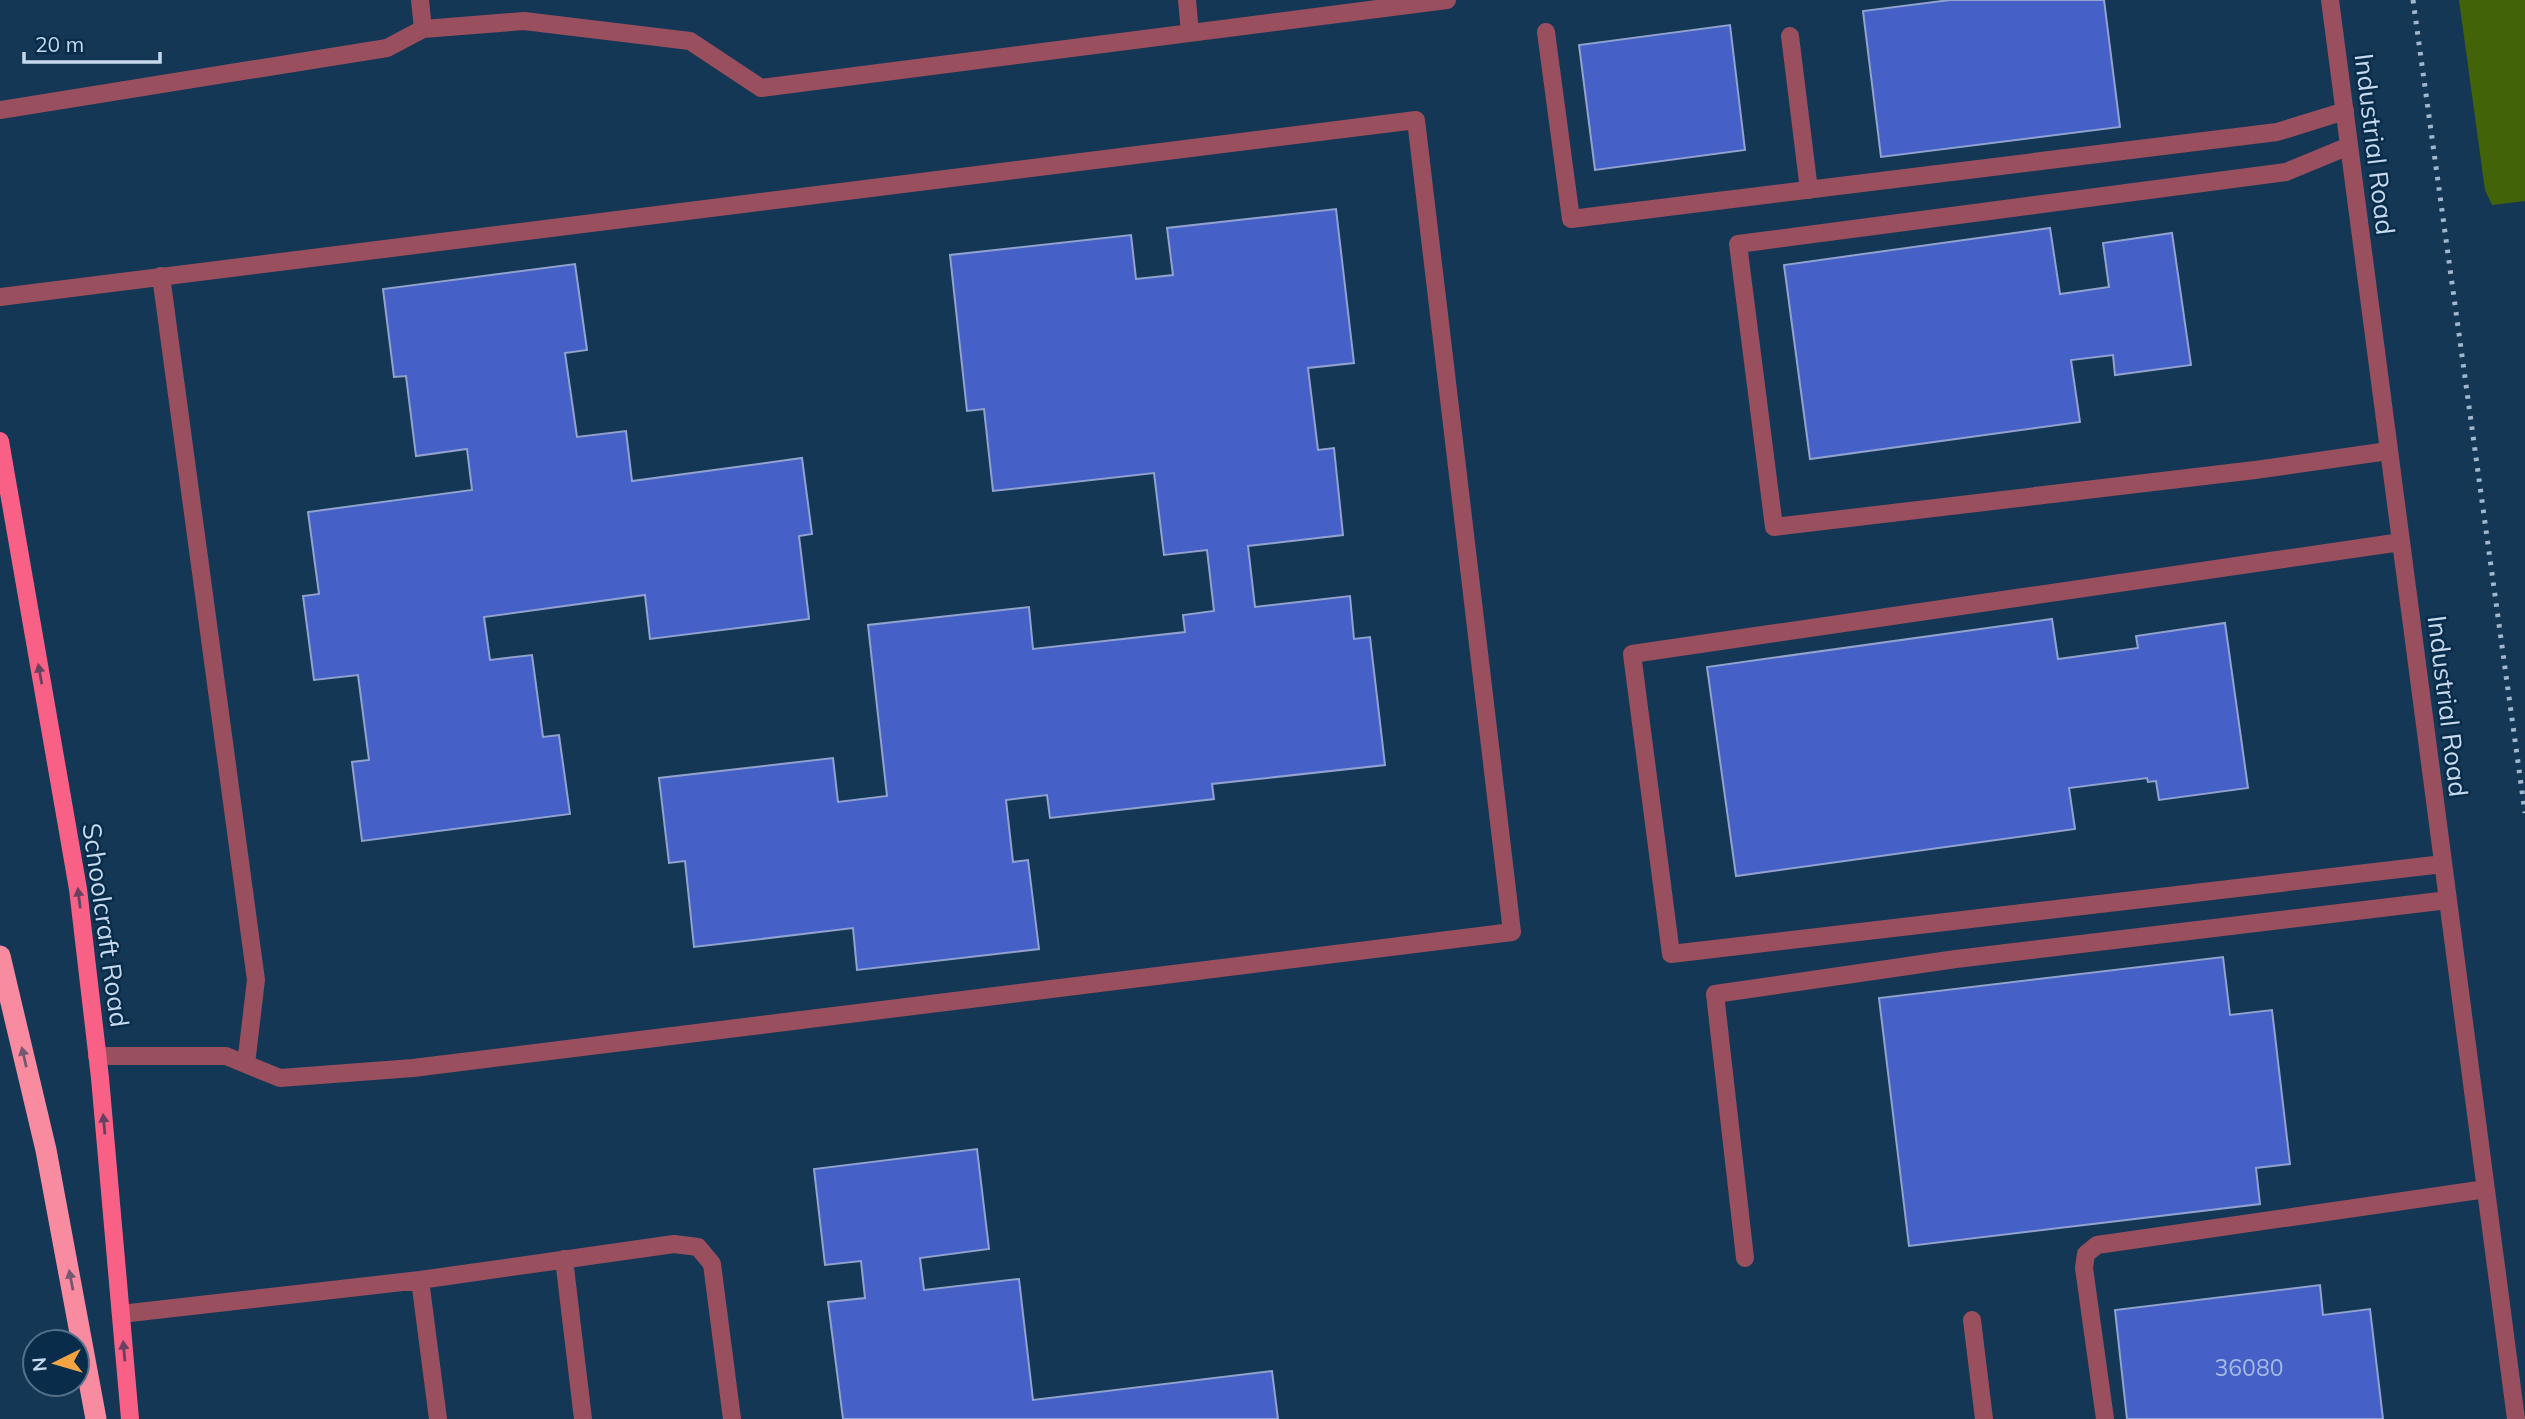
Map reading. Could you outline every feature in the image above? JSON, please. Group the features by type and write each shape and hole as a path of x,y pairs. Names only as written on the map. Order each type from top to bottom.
{"highway":[{"path":"0,956 46,1150 96,1419"}],"main road":[{"name":"Schoolcraft Road","path":"0,442 78,889 97,1056 130,1419"}],"street":[{"path":"420,0 423,29"},
{"path":"1186,0 1190,33"},
{"path":"0,110 387,48 423,29 524,22 690,41 761,88 1447,0"},
{"name":"Industrial Road","path":"2330,0 2516,1419"},
{"path":"1546,32 1571,219 2277,132 2345,111"},
{"path":"1790,36 1809,190"},
{"path":"0,296 1416,120 1512,932 413,1068 280,1078 226,1056 97,1056"},
{"path":"2349,146 2286,172 1738,244 1741,271 1774,527 2242,472 2388,451"},
{"path":"161,276 256,980 246,1064"},
{"path":"2401,542 1632,654 1671,954 2442,864"},
{"path":"1745,1258 1715,994 1956,959 2448,900"},
{"path":"2105,1419 2084,1268 2086,1254 2098,1245 2486,1189"},
{"path":"121,1314 420,1280 674,1244 698,1247 712,1264 732,1419"},
{"path":"564,1259 583,1419"},
{"path":"420,1280 438,1419"},
{"path":"1972,1320 1984,1419"}],"green space":[{"path":"2459,0 2525,0 2525,201 2492,205 2485,190"}],"building":[{"path":"1950,0 2104,0 2120,127 1881,157 1863,11"},
{"path":"1730,25 1745,150 1595,170 1579,45"},
{"path":"1336,209 1354,363 1308,368 1318,450 1334,448 1343,535 1248,546 1255,607 1350,596 1354,639 1370,637 1385,765 1212,784 1214,799 1050,818 1047,795 1006,800 1013,862 1028,860 1039,949 857,970 853,928 694,947 685,861 669,863 659,778 833,758 838,802 887,796 868,625 1029,607 1033,649 1185,632 1183,615 1214,611 1207,550 1164,555 1154,473 993,491 984,409 967,411 950,255 1131,235 1136,279 1173,275 1167,228"},
{"path":"2050,228 2060,294 2109,287 2103,243 2172,233 2191,365 2115,375 2113,355 2071,360 2080,422 1810,459 1784,265"},
{"path":"575,264 587,350 565,353 577,437 626,431 632,481 802,458 812,534 799,536 809,619 650,639 645,595 484,617 490,660 532,655 543,737 559,735 570,814 362,841 352,762 369,760 358,675 314,680 303,596 319,594 308,512 472,490 467,449 416,456 406,376 394,377 383,289"},
{"path":"2052,619 2058,659 2138,648 2136,636 2225,623 2248,788 2159,800 2156,781 2148,782 2147,778 2069,788 2075,829 1736,876 1707,667"},
{"path":"2223,957 2230,1015 2272,1010 2290,1164 2256,1168 2260,1204 1909,1246 1879,998"},
{"path":"977,1149 989,1249 920,1258 924,1290 1019,1279 1033,1400 1272,1371 1278,1419 843,1419 828,1302 865,1298 861,1261 825,1265 814,1169"},
{"path":"2320,1285 2323,1315 2370,1309 2383,1419 2127,1419 2115,1310"}],"railway":[{"path":"2413,0 2525,813"}]}
